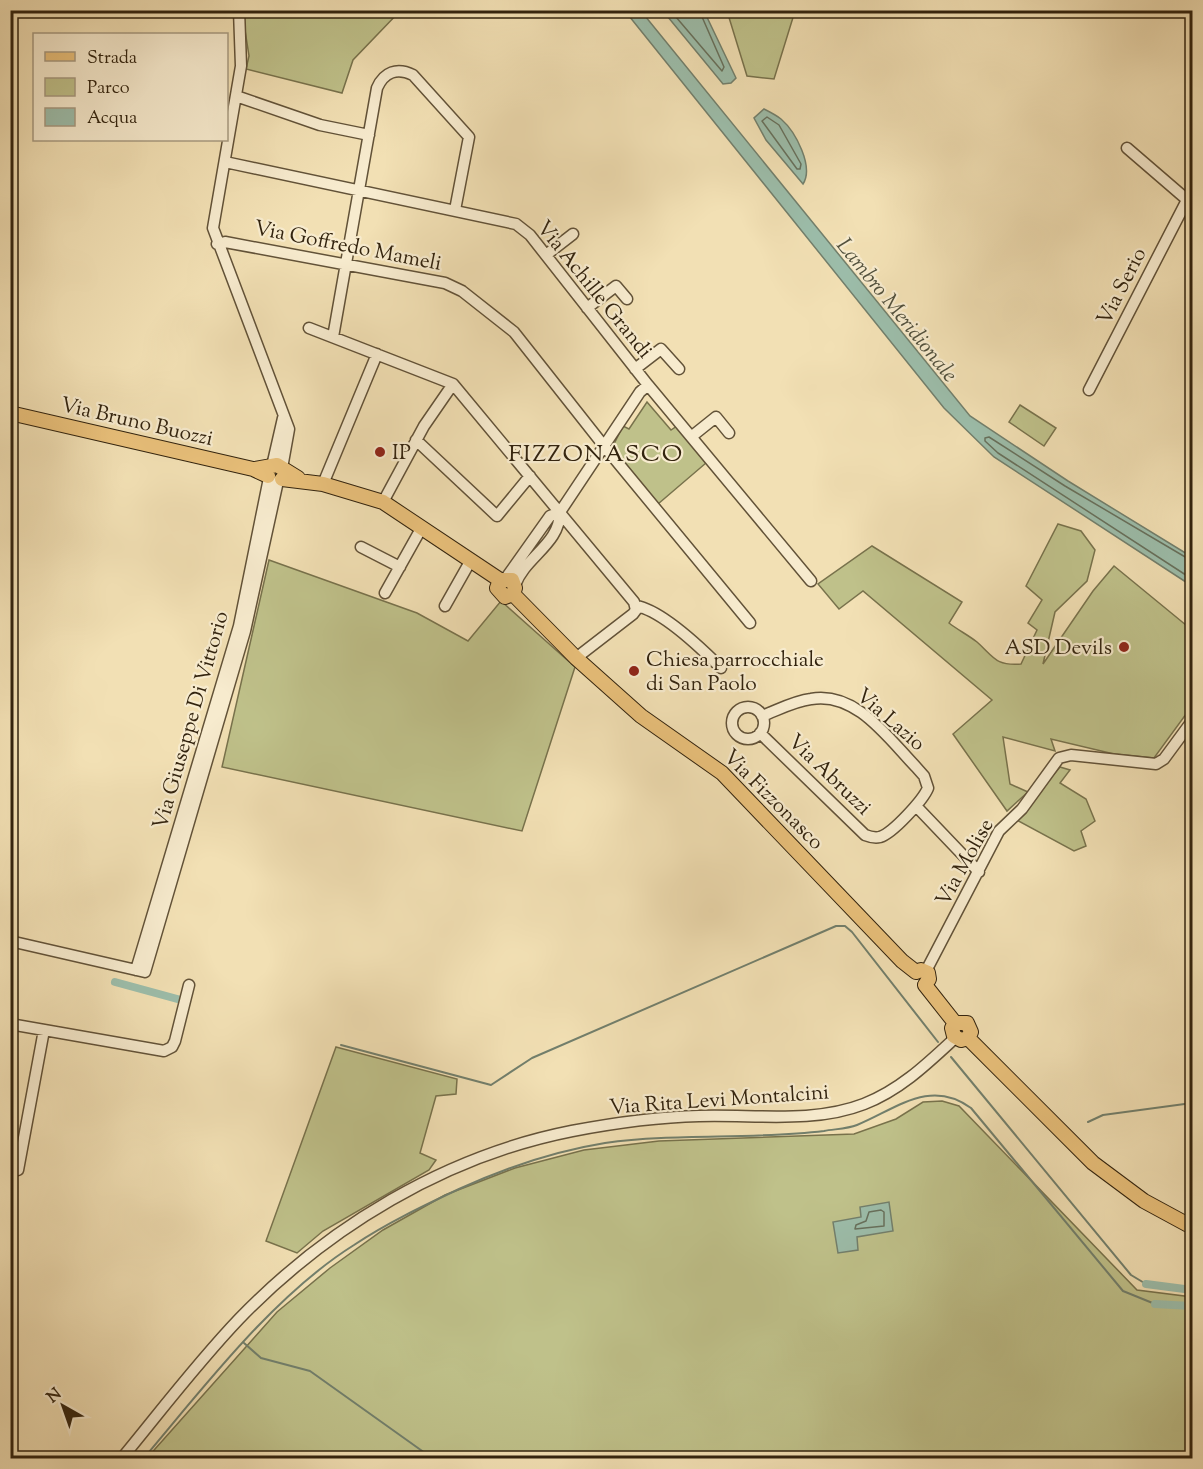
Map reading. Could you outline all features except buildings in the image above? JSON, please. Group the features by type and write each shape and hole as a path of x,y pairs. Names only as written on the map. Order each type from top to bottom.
{"main road":[{"name":"Via Bruno Buozzi","path":"10,413 275,473"},
{"name":"Via Fizzonasco","path":"275,473 323,484 383,502 509,584 576,658 641,716 722,773 884,943 922,976 956,1023 968,1023 971,1032 958,1040"},
{"path":"958,1040 1093,1163 1144,1201 1192,1227"}],"street":[{"name":"Via Giuseppe Di Vittorio","path":"10,941 141,971 201,768 245,631 275,473 289,437 217,244 213,219 241,66 239,10"},
{"path":"333,337 380,81 392,72 400,70 413,75 469,137 455,210"},
{"path":"236,96 320,125 369,135"},
{"path":"1127,148 1190,202"},
{"name":"Via Achille Grandi","path":"225,162 516,224 530,235 635,369 811,581"},
{"name":"Via Serio","path":"1089,390 1190,202"},
{"path":"546,255 573,234"},
{"name":"Via Goffredo Mameli","path":"217,244 225,242 346,264 445,283 462,291 514,332 603,446 750,623"},
{"path":"587,308 616,286 627,299"},
{"path":"309,328 453,384 636,606 646,608 663,620 721,668"},
{"path":"635,369 662,349 679,369"},
{"path":"323,484 377,354"},
{"path":"383,502 416,440 453,384"},
{"path":"509,584 525,565 538,555 560,525 560,513 640,392 648,385"},
{"path":"691,437 716,417 729,433"},
{"path":"416,440 497,516 530,476"},
{"path":"385,593 422,527"},
{"path":"361,547 400,567"},
{"path":"445,606 471,560"},
{"path":"576,658 633,614 636,606"},
{"name":"Via Lazio","path":"762,716 813,698 828,697 850,705 924,776 927,788 916,806"},
{"path":"753,708 762,716 764,722 760,733 755,737 743,738 734,730 732,724 736,713 741,709 753,708"},
{"name":"Via Molise","path":"922,976 999,831 1028,803 1059,758 1071,755 1156,764 1164,759 1192,721"},
{"name":"Via Abruzzi","path":"760,733 865,835 878,837 885,835 916,806"},
{"path":"916,806 979,872"},
{"path":"10,1024 168,1050 175,1041 189,985"},
{"path":"18,1170 44,1030"},
{"name":"Via Rita Levi Montalcini","path":"122,1458 224,1336 267,1292 308,1256 345,1229 426,1182 513,1147 609,1125 691,1116 814,1115 849,1109 896,1088 958,1040"}],"green space":[{"path":"242,11 400,11 353,60 342,93 246,69 249,56"},
{"path":"727,11 795,11 774,79 747,76"},
{"path":"647,402 671,430 677,426 706,463 658,504 612,448 623,426 629,429"},
{"path":"1020,405 1056,428 1044,446 1009,422"},
{"path":"1058,524 1081,531 1095,550 1087,581 1055,612 1043,664 1093,591 1114,566 1192,630 1192,706 1154,758 1114,754 1051,739 1055,751 1003,737 1010,784 1028,792 1007,811 953,734 992,700 863,591 839,609 818,584 872,546 962,602 949,623 977,642 1000,662 1021,664 1037,630 1028,623 1042,600 1026,586"},
{"path":"269,560 417,613 468,641 501,601 575,667 522,831 222,767"},
{"path":"1060,767 1070,770 1060,783 1086,799 1095,821 1081,831 1086,846 1074,851 1015,819"},
{"path":"336,1047 457,1079 456,1094 436,1096 420,1153 436,1160 429,1170 323,1231 297,1253 266,1241"},
{"path":"942,1101 959,1106 1137,1290 1192,1297 1192,1458 147,1458 277,1312 330,1268 383,1230 445,1195 515,1168 584,1150 659,1141 854,1134 896,1119 923,1102"}],"water":[{"path":"625,11 641,11 970,416 1068,481 1192,557 1192,586 994,457 944,408"},
{"path":"663,11 704,11 736,78 731,83 723,84"},
{"path":"764,109 787,125 802,150 806,168 803,184 766,140 754,118"},
{"path":"889,1202 893,1231 857,1237 858,1250 838,1253 833,1222 861,1217 860,1207"}],"waterway":[{"path":"341,1045 491,1085 532,1058 836,926 845,926 852,932 938,1042"},
{"path":"115,982 181,1000"},
{"path":"951,1057 1131,1275 1146,1284"},
{"path":"144,1458 268,1316 296,1289 354,1245 419,1208 494,1174 530,1161 605,1143 659,1138 797,1134 824,1131 857,1125 913,1099 927,1096 956,1099 971,1108 1123,1291 1155,1304"},
{"path":"1088,1122 1103,1115 1192,1103"},
{"path":"1146,1284 1192,1290"},
{"path":"1155,1304 1191,1306"},
{"path":"244,1343 261,1358 310,1371 432,1458"}],"place":[{"name":"IP","path":"380,452"},
{"name":"ASD Devils","path":"1124,647"},
{"name":"Chiesa parrocchiale di San Paolo","path":"634,671"}],"district":[{"name":"FIZZONASCO","path":"596,453"}],"water label":[{"name":"Lambro Meridionale","path":"898,309"}]}
